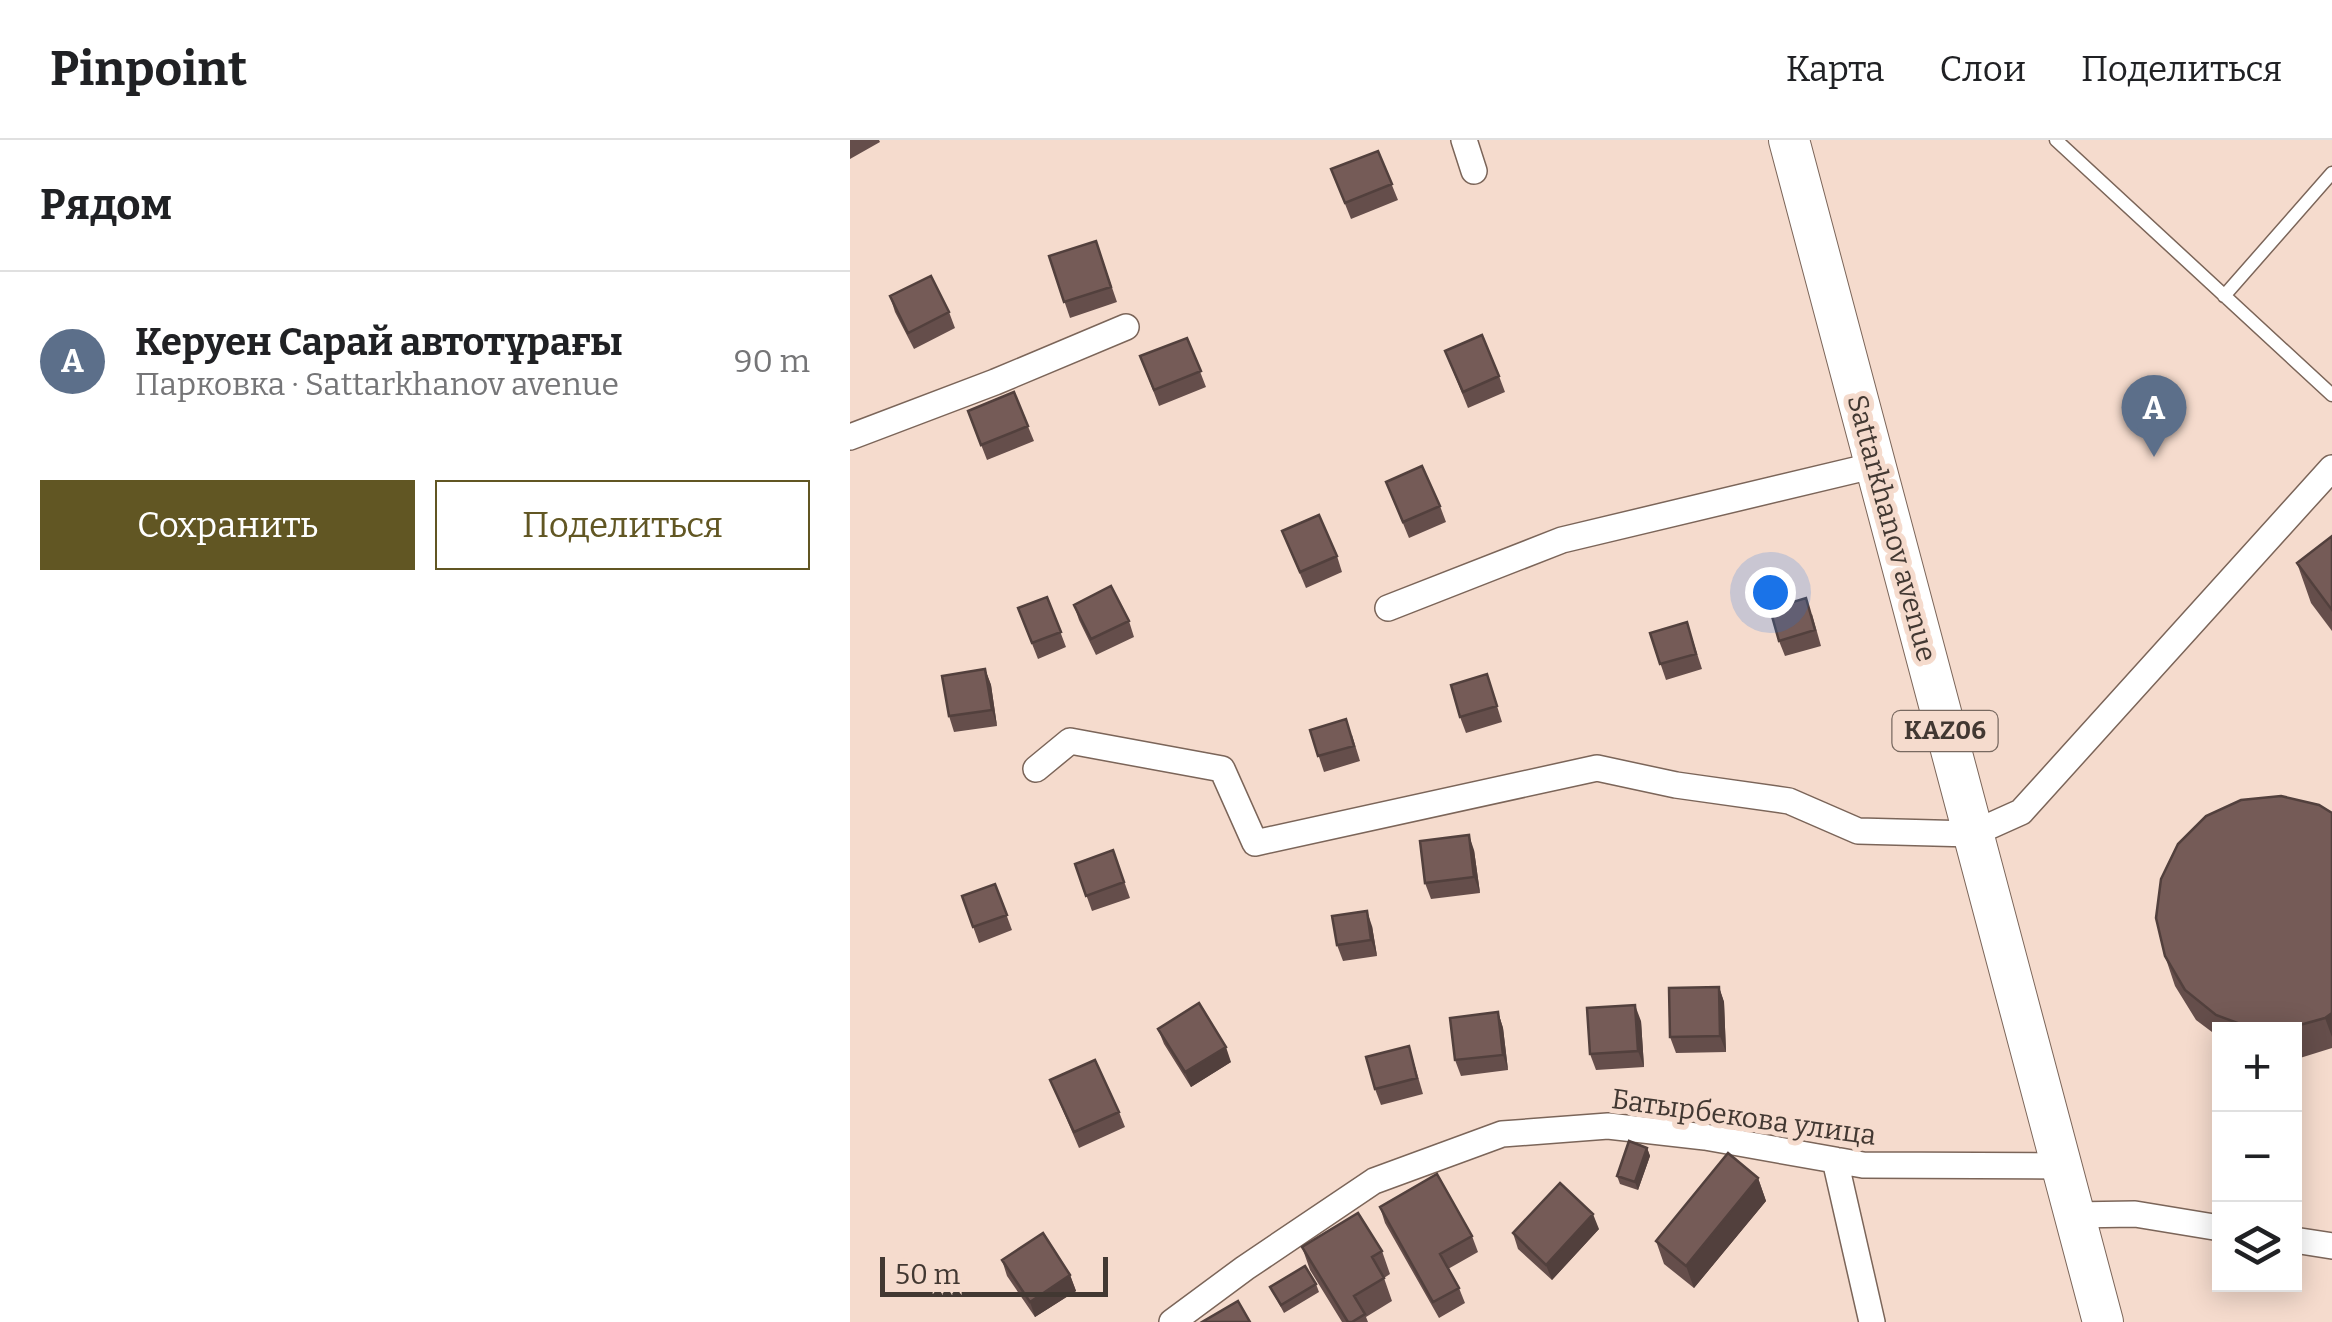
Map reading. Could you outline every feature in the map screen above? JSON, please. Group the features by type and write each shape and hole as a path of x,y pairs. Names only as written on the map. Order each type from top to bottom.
{"main road":[{"name":"Sattarkhanov avenue","path":"1789,140 2104,1322"}],"street":[{"path":"1464,140 1474,171"},
{"path":"850,437 996,382 1126,326"},
{"path":"1388,608 1562,540 1876,465"},
{"path":"1036,768 1070,742 1222,769 1255,843 1597,768 1676,785 1789,801 1858,830 1972,834 2020,812 2332,468"},
{"name":"Батырбекова улица","path":"1172,1322 1374,1181 1502,1134 1608,1126 1897,1166 2062,1166"},
{"path":"1835,1160 1872,1322"},
{"path":"2073,1215 2136,1214 2212,1227"},
{"path":"2302,1241 2332,1246"}],"lane":[{"path":"2056,140 2332,395"},
{"path":"2224,296 2332,173"}],"building":[{"path":"1378,151 1392,184 1345,203 1331,169"},
{"path":"1096,241 1111,287 1064,302 1049,256"},
{"path":"931,276 949,312 908,333 890,296"},
{"path":"1482,335 1499,376 1463,392 1445,351"},
{"path":"1187,338 1201,371 1154,390 1140,356"},
{"path":"1014,392 1028,426 981,445 968,411"},
{"path":"1422,466 1440,506 1403,522 1386,482"},
{"path":"1319,515 1337,556 1300,572 1282,531"},
{"path":"2332,536 2332,610 2297,563"},
{"path":"1111,586 1129,621 1091,639 1074,605"},
{"path":"1047,597 1061,632 1032,643 1018,608"},
{"path":"1806,598 1815,630 1779,641 1770,609"},
{"path":"1687,622 1696,654 1660,664 1650,633"},
{"path":"985,669 992,710 949,716 942,676"},
{"path":"1487,674 1497,706 1460,717 1451,685"},
{"path":"1346,719 1354,746 1318,756 1310,730"},
{"path":"2281,796 2319,805 2332,813 2332,1013 2325,1018 2302,1024 2235,1022 2216,1015 2185,990 2165,956 2156,918 2161,879 2178,844 2206,816 2241,800"},
{"path":"1469,835 1474,877 1425,883 1420,841"},
{"path":"1113,850 1124,882 1086,896 1075,864"},
{"path":"995,884 1007,915 973,927 962,896"},
{"path":"1367,911 1371,940 1337,945 1332,916"},
{"path":"1719,987 1720,1036 1670,1037 1669,988"},
{"path":"1199,1003 1226,1047 1185,1072 1158,1029"},
{"path":"1635,1005 1638,1051 1590,1054 1587,1008"},
{"path":"1498,1012 1503,1055 1455,1060 1450,1018"},
{"path":"1409,1046 1417,1078 1375,1089 1366,1057"},
{"path":"1095,1060 1119,1112 1074,1132 1050,1080"},
{"path":"1629,1141 1647,1148 1635,1182 1617,1176"},
{"path":"1728,1153 1758,1178 1686,1266 1656,1241"},
{"path":"1437,1174 1472,1236 1440,1254 1459,1288 1433,1302 1380,1207"},
{"path":"1560,1183 1593,1214 1546,1265 1513,1233"},
{"path":"1358,1213 1382,1251 1372,1257 1384,1278 1354,1296 1365,1314 1348,1322 1302,1247"},
{"path":"1043,1233 1070,1275 1030,1302 1002,1260"},
{"path":"1305,1266 1316,1284 1281,1305 1270,1287"},
{"path":"1238,1301 1250,1322 1202,1322"}],"place":[{"name":"Керуен Сарай автотұрағы","path":"2154,457"}]}
